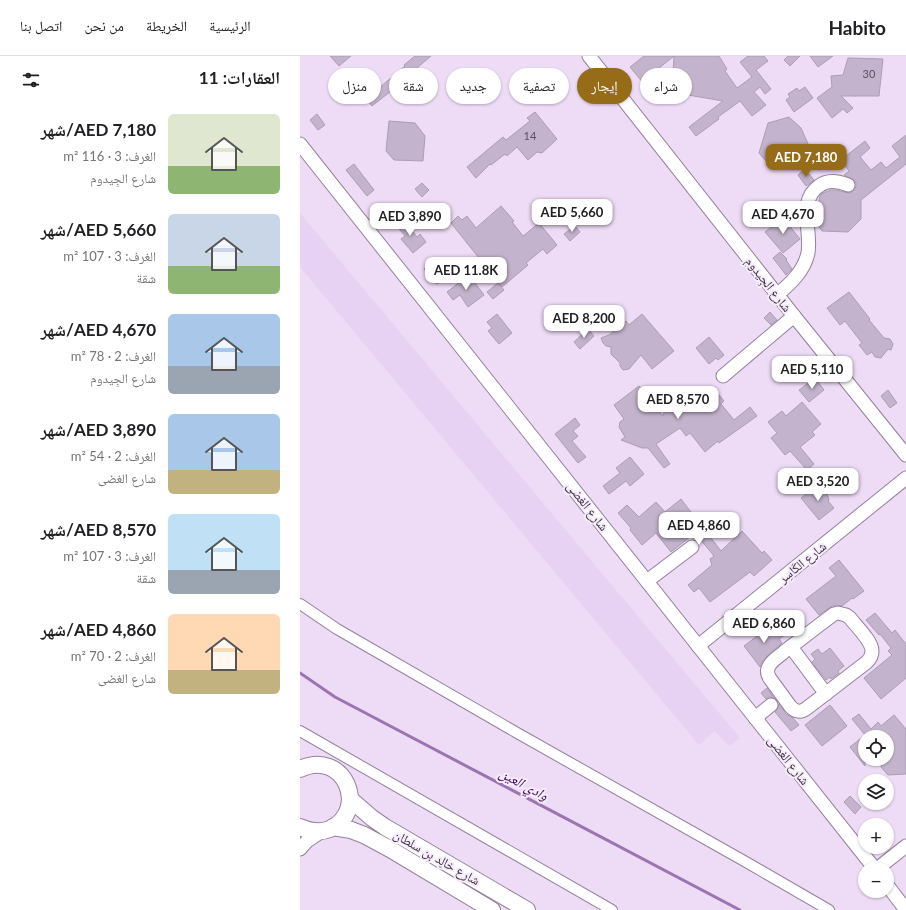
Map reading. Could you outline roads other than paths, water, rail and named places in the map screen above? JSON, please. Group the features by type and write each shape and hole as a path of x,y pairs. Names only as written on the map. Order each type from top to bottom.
{"street":[{"name":"شارع الجِيدوم","path":"589,56 794,316 906,455"},
{"name":"شارع الغضى","path":"300,144 870,862"},
{"path":"778,294 798,275 808,253 809,242 807,205 809,196 822,184 831,181 848,185"},
{"path":"724,376 794,316"},
{"name":"شارع الكَاسِر","path":"698,646 906,478"},
{"path":"647,581 692,547"},
{"path":"300,604 337,629 828,910"},
{"path":"838,613 846,615 850,618 868,640 872,651 871,657 867,662 800,712 777,701 767,672 770,664 791,647 830,617 838,613"},
{"path":"791,647 826,694"},
{"path":"755,718 777,701"},
{"path":"300,731 612,910"},
{"path":"300,848 307,841 343,818 349,806 350,799 344,779 327,766 313,764 302,767"},
{"name":"شارع خالِد بن سلطان","path":"350,799 385,827 527,910"},
{"name":"شارع خالِد بن سلطان","path":"300,827 306,830 314,831 327,829 351,830 364,835 492,910"},
{"path":"885,862 906,846"},
{"path":"894,894 906,910"}],"waterway":[{"name":"وادي العين","path":"300,673 335,697 740,910"}]}
